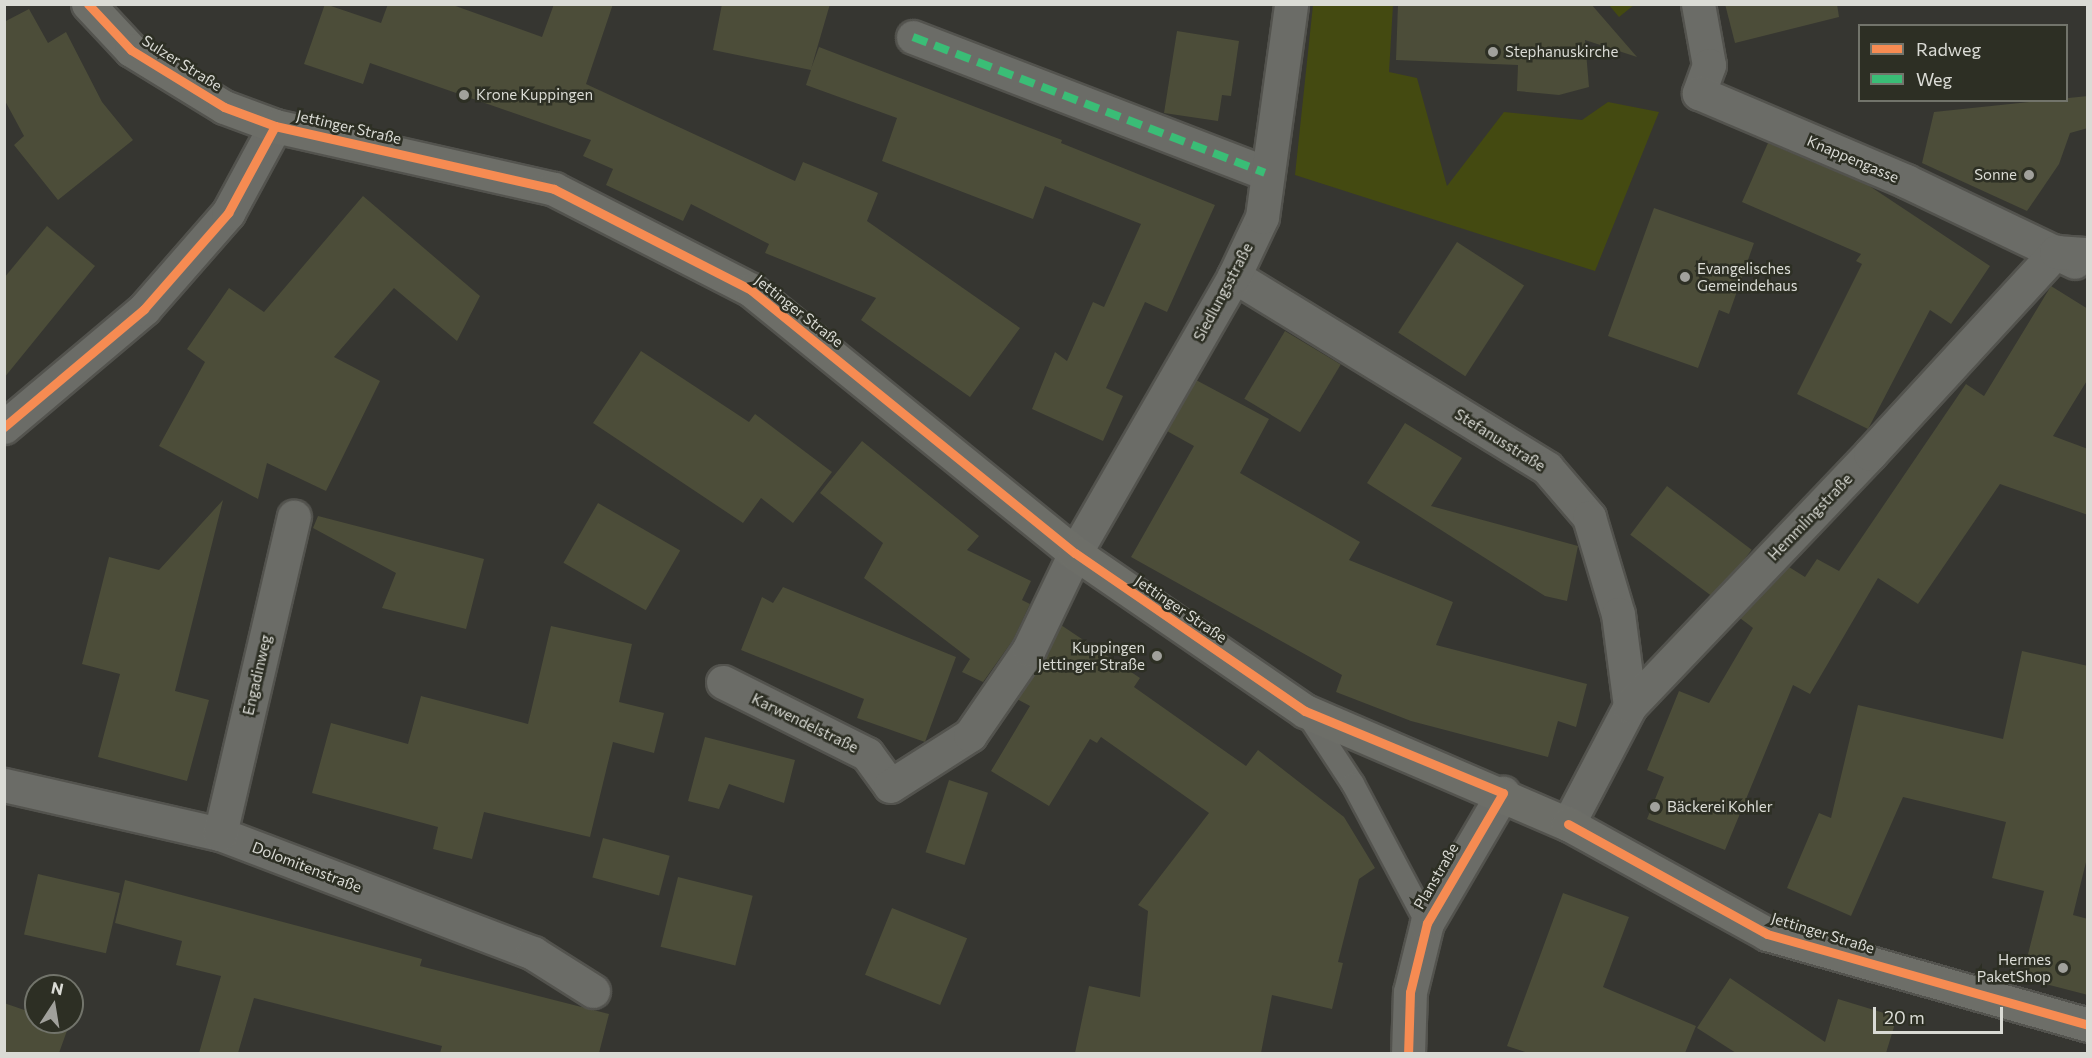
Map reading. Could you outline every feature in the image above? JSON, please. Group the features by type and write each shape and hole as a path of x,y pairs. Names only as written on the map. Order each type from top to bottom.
{"main road":[{"name":"Sulzer Straße","path":"87,4 131,50 225,108 275,126"},
{"name":"Jettinger Straße","path":"275,126 554,189 751,290 1075,553 1305,711 1503,793 1568,824 1767,934 2088,1025"}],"street":[{"name":"Siedlungsstraße","path":"1075,553 1234,276 1262,217 1265,173 1291,4"},
{"name":"Knappengasse","path":"1698,4 1709,65 1699,93 1906,181 2088,268"},
{"path":"913,36 1265,173"},
{"name":"Jettinger Straße","path":"4,427 144,309 228,213 275,126"},
{"path":"2056,252 2088,254"},
{"name":"Hemmlingstraße","path":"1568,824 1630,706 1862,463 2056,252"},
{"name":"Stefanusstraße","path":"1234,276 1547,468 1589,517 1618,615 1630,706"},
{"name":"Engadinweg","path":"220,834 294,516"},
{"name":"Karwendelstraße","path":"723,682 867,754 890,786 970,735 1029,649 1075,553"},
{"name":"Dolomitenstraße","path":"4,785 220,834 533,952 593,991"},
{"name":"Planstraße","path":"1408,1053 1410,992 1427,923 1503,793"}],"lane":[{"name":"Planstraße","path":"1305,711 1353,784 1427,923"}],"green space":[{"path":"1313,5 1393,5 1389,72 1417,78 1447,186 1504,112 1582,120 1608,102 1659,112 1595,271 1295,175"},
{"path":"1609,5 1634,5 1619,17"}],"building":[{"path":"325,4 381,23 388,4 450,4 542,37 554,4 613,4 586,84 795,181 803,162 878,193 867,221 1020,328 970,397 861,320 876,298 765,253 769,244 691,204 683,221 606,185 613,169 583,156 591,140 370,63 363,84 304,64"},
{"path":"722,4 830,4 811,69 819,47 1062,140 1061,143 1215,205 1167,312 1145,302 1106,388 1123,396 1103,441 1032,409 1055,352 1067,361 1093,302 1104,307 1141,224 1045,186 1033,219 882,161 897,118 806,85 811,70 713,50"},
{"name":"Stephanuskirche","path":"1398,4 1591,4 1637,57 1585,40 1589,87 1559,95 1517,91 1518,65 1396,60"},
{"path":"1725,4 1837,4 1839,17 1735,43"},
{"path":"29,9 48,43 66,32 102,102 133,140 58,200 14,145 24,136 4,99 4,22"},
{"path":"1177,31 1239,41 1231,96 1222,95 1218,121 1164,113"},
{"path":"2088,96 2088,128 2070,133 2059,164 2027,211 1922,163 1934,112 2030,102 2068,102 2068,98"},
{"path":"1768,143 1868,185 1990,266 1951,324 1930,310 1868,429 1797,394 1862,264 1856,261 1861,254 1742,202"},
{"path":"363,196 480,296 457,341 394,288 334,357 380,381 326,491 267,463 258,499 159,446 205,362 187,349 229,288 264,312"},
{"name":"Evangelisches Gemeindehaus","path":"1654,208 1754,243 1729,314 1719,310 1698,368 1608,336"},
{"path":"47,226 95,266 4,378 4,278"},
{"path":"1457,242 1524,286 1465,376 1398,333"},
{"path":"2051,286 2088,309 2088,379 2053,436 2088,449 2088,515 2000,484 1918,604 1878,578 1810,694 1793,685 1725,850 1647,819 1664,777 1647,770 1679,691 1709,703 1753,628 1740,618 1789,567 1805,577 1817,559 1839,571 1966,384 1984,396"},
{"path":"1285,331 1341,364 1300,432 1244,399"},
{"path":"641,351 749,422 755,414 832,472 793,523 761,498 743,523 593,423"},
{"path":"1196,380 1269,419 1240,473 1360,542 1349,560 1453,602 1436,645 1587,684 1576,727 1558,721 1548,757 1411,721 1336,692 1342,675 1131,557 1194,446 1167,431"},
{"path":"1405,423 1462,458 1431,506 1578,546 1567,601 1545,596 1367,483"},
{"path":"862,441 979,536 967,550 1031,581 1022,600 1030,604 1013,640 983,682 962,672 970,659 864,578 883,543 820,493"},
{"path":"1667,486 1752,550 1715,599 1630,535"},
{"path":"223,500 175,691 209,700 187,781 98,757 120,674 82,664 109,557 159,570"},
{"path":"598,503 680,550 646,610 564,563"},
{"path":"318,516 484,559 466,629 382,608 396,573 313,528"},
{"path":"783,587 956,657 925,742 857,718 864,699 741,650 762,597 773,603"},
{"path":"1061,625 1140,678 1134,687 1246,766 1258,750 1344,817 1375,868 1359,879 1338,962 1343,963 1332,1009 1272,995 1261,1053 1075,1053 1089,986 1140,997 1148,911 1138,905 1209,813 1101,737 1097,743 1090,739 1049,806 991,771 1030,706 1017,699 1045,659"},
{"path":"551,626 632,644 619,702 664,713 654,753 613,742 590,837 484,812 472,859 433,849 438,827 312,793 331,723 408,744 421,696 528,724"},
{"path":"2022,651 2088,666 2088,854 2073,915 2088,919 2088,995 2022,978 2044,891 1992,878 2006,822 1903,797 1851,916 1787,888 1819,813 1831,818 1858,705 2003,739"},
{"path":"705,737 795,760 784,803 729,784 719,809 688,801"},
{"path":"949,780 988,793 965,865 926,852"},
{"path":"603,838 670,856 659,895 592,878"},
{"path":"38,874 120,893 106,953 24,934"},
{"path":"678,877 753,896 735,965 661,947"},
{"path":"125,880 422,959 420,966 609,1014 599,1053 440,1053 442,1046 254,998 238,1053 199,1053 221,976 176,965 182,941 115,923"},
{"path":"1563,893 1629,917 1603,987 1696,1026 1685,1053 1528,1053 1507,1046"},
{"path":"892,908 967,938 940,1005 865,975"},
{"path":"1730,978 1825,1042 1838,999 1897,1017 1886,1053 1736,1053 1697,1028"},
{"path":"4,1003 24,1010 24,1034 66,1034 59,1053 4,1053"}],"marked path":[{"path":"913,37 1265,173"}],"cycle path":[{"path":"88,4 131,50 224,107 275,126 554,189 751,290 1075,553 1305,711 1503,793 1427,923 1410,992 1408,1054"},
{"path":"4,427 144,309 228,213 275,126"},
{"path":"1568,824 1767,934 2088,1025"}],"place":[{"name":"Stephanuskirche","path":"1493,52"},
{"name":"Krone Kuppingen","path":"464,95"},
{"name":"Sonne","path":"2029,175"},
{"name":"Evangelisches Gemeindehaus","path":"1685,277"},
{"name":"Kuppingen Jettinger Straße","path":"1157,656"},
{"name":"Bäckerei Kohler","path":"1655,807"},
{"name":"Hermes PaketShop","path":"2063,968"}]}
